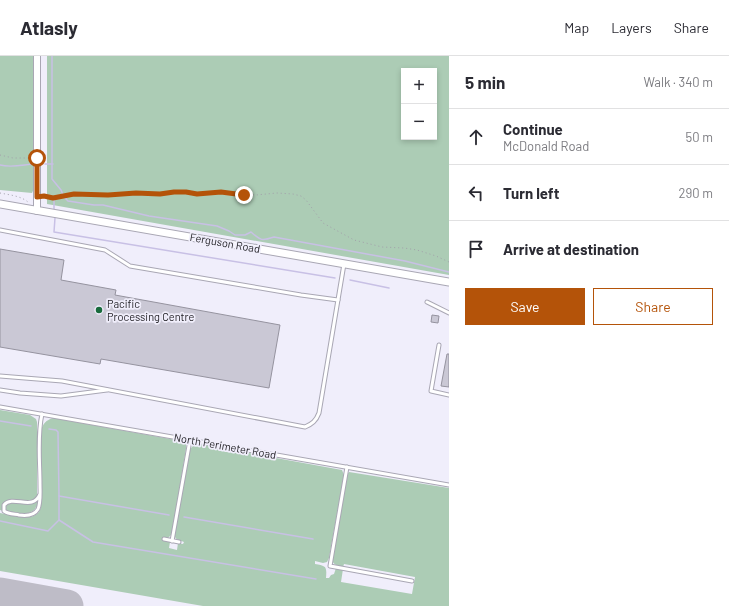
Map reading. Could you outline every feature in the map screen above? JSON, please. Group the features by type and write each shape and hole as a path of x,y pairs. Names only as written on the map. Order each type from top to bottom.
{"street":[{"path":"37,56 37,211"},
{"name":"Ferguson Road","path":"0,204 449,282"}],"lane":[{"path":"0,230 105,250 130,266 293,294 338,300"},
{"path":"0,376 62,381 305,427 313,423 319,414 344,264"},
{"path":"427,302 449,313"},
{"path":"439,345 431,392 449,395"},
{"path":"0,390 20,394 60,396 110,390"},
{"name":"North Perimeter Road","path":"0,407 449,485"},
{"path":"0,512 24,516 33,514 38,508 40,494 40,421 42,414"},
{"path":"172,541 190,440"},
{"path":"347,467 330,566 412,581"},
{"path":"7,513 4,510 4,505 6,502 32,502 38,499 40,494"},
{"path":"164,539 179,542"}],"path":[{"path":"0,156 13,158 35,158"},
{"path":"37,197 44,196 53,198 80,194 160,194 174,192 197,194 221,192 256,195 277,193 293,194 301,196 306,200 323,223 354,240 382,247 417,250 449,262"},
{"path":"0,193 13,195 31,204"}],"green space":[{"path":"0,56 34,56 35,186 32,193 0,190"},
{"path":"47,56 449,56 449,275 47,204"},
{"path":"0,410 30,415 36,419 37,422 37,496 33,500 28,501 9,500 2,506 3,511 0,510"},
{"path":"53,418 182,441 186,444 172,534 168,538 163,538 163,540 170,542 169,548 177,550 178,543 183,544 184,542 176,539 174,534 190,449 193,446 199,444 342,470 344,475 329,558 327,562 323,563 315,561 315,564 325,567 326,578 329,578 334,574 336,568 343,569 341,582 412,594 415,577 344,564 343,567 333,562 332,560 347,475 349,472 449,488 449,606 203,606 0,571 0,513 29,517 39,512 41,507 41,430 45,422"},
{"path":"38,500 37,505 31,512 8,512 5,509 7,504 30,503"}],"building":[{"name":"Pacific Processing Centre","path":"0,249 64,260 61,280 116,290 115,295 280,325 269,388 101,359 100,364 0,347"},
{"path":"432,315 439,316 438,323 431,322"},
{"path":"447,354 449,354 449,387 441,386"}],"waterway":[{"path":"52,56 52,179 61,190 64,197 54,199 54,209"},
{"path":"0,165 12,166 33,164"},
{"path":"45,164 53,164"},
{"path":"64,197 68,201 103,205 149,216 217,226 235,235 245,235 251,232 262,239 274,237 405,261 449,272"},
{"path":"55,218 54,232 335,278"},
{"path":"350,280 389,288"},
{"path":"0,421 31,426"},
{"path":"49,429 56,430 58,432 59,496 169,515"},
{"path":"59,496 59,520 93,542 316,579"},
{"path":"184,517 313,539"},
{"path":"0,521 48,531 59,520"}],"taxiway":[{"path":"0,604 5,606"}],"runway":[{"path":"0,594 67,606"}],"place":[{"name":"Pacific Processing Centre","path":"99,310"}],"route":[{"path":"37,158 37,197 44,196 53,198 74,194 163,194 171,192 197,194 221,192 244,195"}]}
